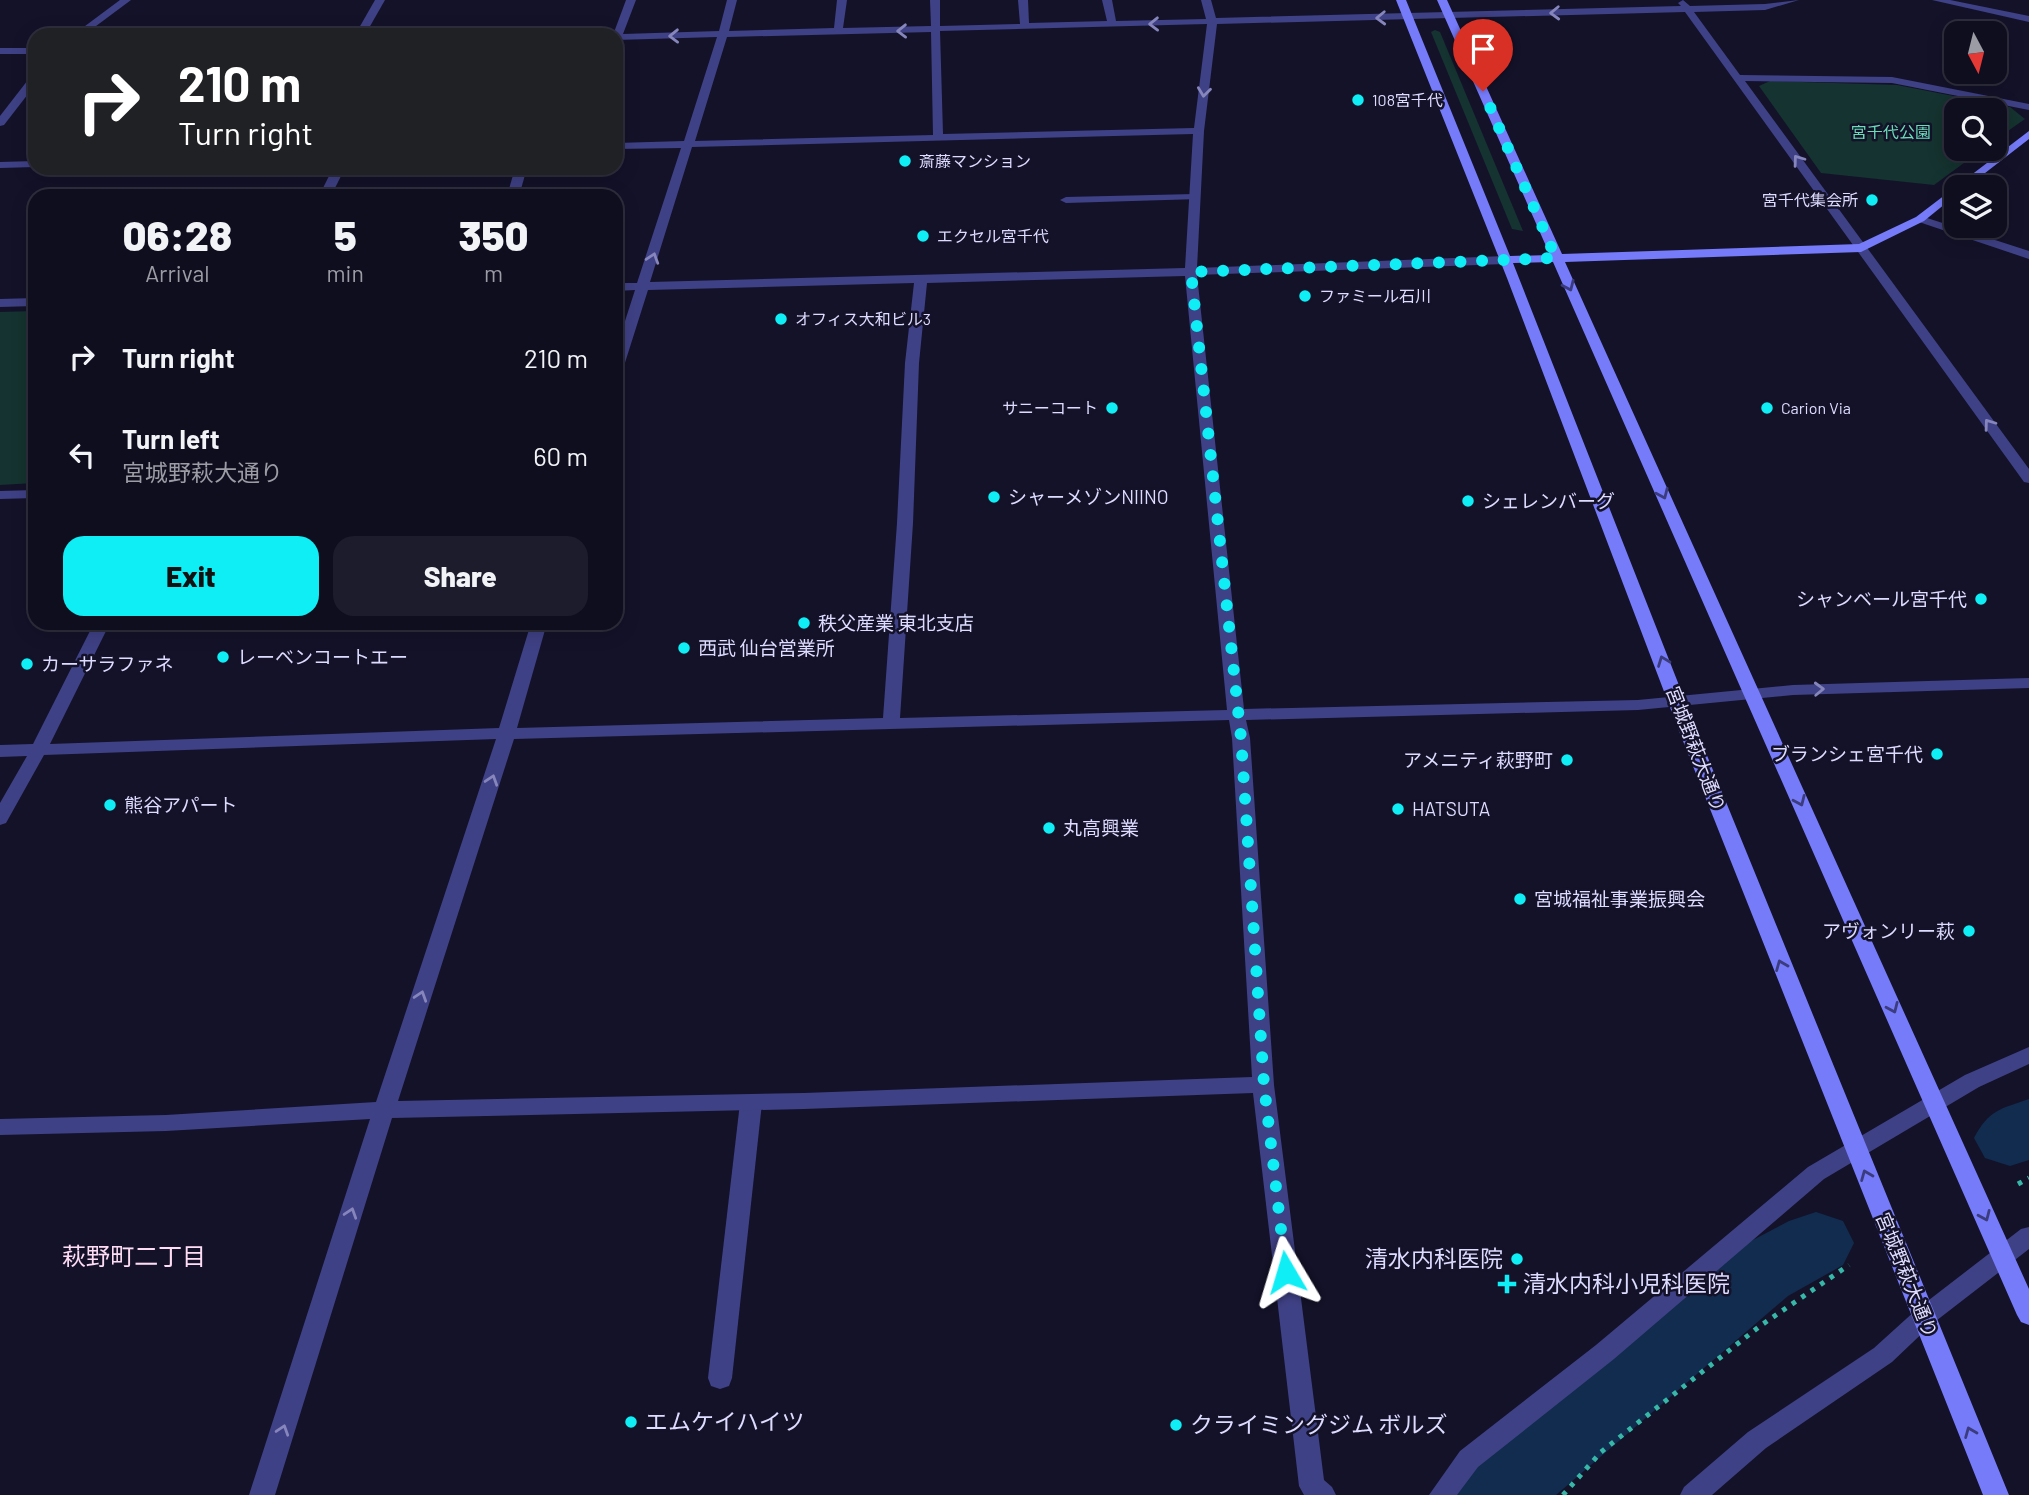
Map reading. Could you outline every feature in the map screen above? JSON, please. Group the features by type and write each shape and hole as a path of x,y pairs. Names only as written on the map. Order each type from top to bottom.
{"street":[{"path":"87,28 125,0"},
{"path":"364,28 380,0"},
{"path":"620,28 631,0"},
{"path":"623,348 732,0"},
{"path":"838,32 842,0"},
{"path":"935,0 938,138"},
{"path":"1023,0 1026,28"},
{"path":"1107,0 1112,25"},
{"path":"1206,0 1212,23 1199,131 1191,272 1242,752 1264,1085 1312,1486 1323,1495"},
{"name":"宮城野萩大通り","path":"1401,0 1856,1150 1996,1495"},
{"path":"1442,0 2029,1315"},
{"path":"623,37 1449,16 1684,5 1765,6 1794,0"},
{"path":"1937,0 2029,19"},
{"path":"1684,5 1861,248 2022,457 2029,479"},
{"path":"0,51 28,51"},
{"path":"1738,78 1892,80 2029,107"},
{"path":"0,124 28,87"},
{"path":"623,146 1199,131"},
{"path":"1976,175 2029,134"},
{"path":"0,165 28,164"},
{"path":"1066,200 1195,197"},
{"path":"623,287 1191,272 1861,248 1920,219 1944,200"},
{"path":"1920,219 2029,255"},
{"path":"891,724 905,523 912,363 921,278"},
{"path":"0,303 28,302"},
{"path":"0,495 28,494"},
{"path":"0,819 39,749 98,630"},
{"path":"262,1495 507,734 537,630"},
{"path":"0,751 1236,713 1638,705 1793,690 2029,683"},
{"path":"1442,1495 1469,1459 1605,1352 1815,1173 1972,1081 2029,1055"},
{"path":"0,1127 166,1122 384,1110 751,1103 1264,1085"},
{"path":"720,1378 751,1103"},
{"path":"1693,1495 1757,1440 1883,1355 1924,1317 2004,1258 2029,1236"}],"path":[{"path":"2018,1184 2029,1178"},
{"path":"1563,1495 1601,1451 1760,1326 1849,1265"}],"green space":[{"path":"1431,32 1440,32 1523,231 1512,229"},
{"name":"宮千代公園","path":"1770,81 1897,85 1964,98 1944,98 1944,161 1967,161 1944,175 1934,185 1821,173 1759,86"},
{"name":"宮千代公園","path":"2007,106 2025,119 2007,132"},
{"path":"28,311 28,483 0,485 0,312"}],"waterway":[{"path":"2010,1138 2029,1127"},
{"path":"1493,1495 1761,1273 1816,1243"}],"place":[{"name":"108宮千代","path":"1358,100"},
{"name":"斎藤マンション","path":"905,161"},
{"name":"宮千代集会所","path":"1872,200"},
{"name":"エクセル宮千代","path":"923,236"},
{"name":"ファミール石川","path":"1305,296"},
{"name":"オフィス大和ビル3","path":"781,319"},
{"name":"サニーコート","path":"1112,408"},
{"name":"Carion Via","path":"1767,408"},
{"name":"シャーメゾンNIINO","path":"994,497"},
{"name":"シェレンバーグ","path":"1468,501"},
{"name":"シャンベール宮千代","path":"1981,599"},
{"name":"秩父産業 東北支店","path":"804,623"},
{"name":"西武 仙台営業所","path":"684,648"},
{"name":"レーベンコートエー","path":"223,657"},
{"name":"カーサラファネ","path":"27,664"},
{"name":"ブランシェ宮千代","path":"1937,754"},
{"name":"アメニティ萩野町","path":"1567,760"},
{"name":"熊谷アパート","path":"110,805"},
{"name":"HATSUTA","path":"1398,809"},
{"name":"丸高興業","path":"1049,828"},
{"name":"宮城福祉事業振興会","path":"1520,899"},
{"name":"アヴォンリー萩","path":"1969,931"},
{"name":"清水内科医院","path":"1517,1259"},
{"name":"清水内科小児科医院","path":"1507,1284"},
{"name":"エムケイハイツ","path":"631,1422"},
{"name":"クライミングジム ボルズ","path":"1176,1425"}],"district":[{"name":"萩野町二丁目","path":"134,1257"}],"route":[{"path":"1286,1272 1264,1085 1241,738 1236,713 1191,272 1556,258 1483,91"}]}
